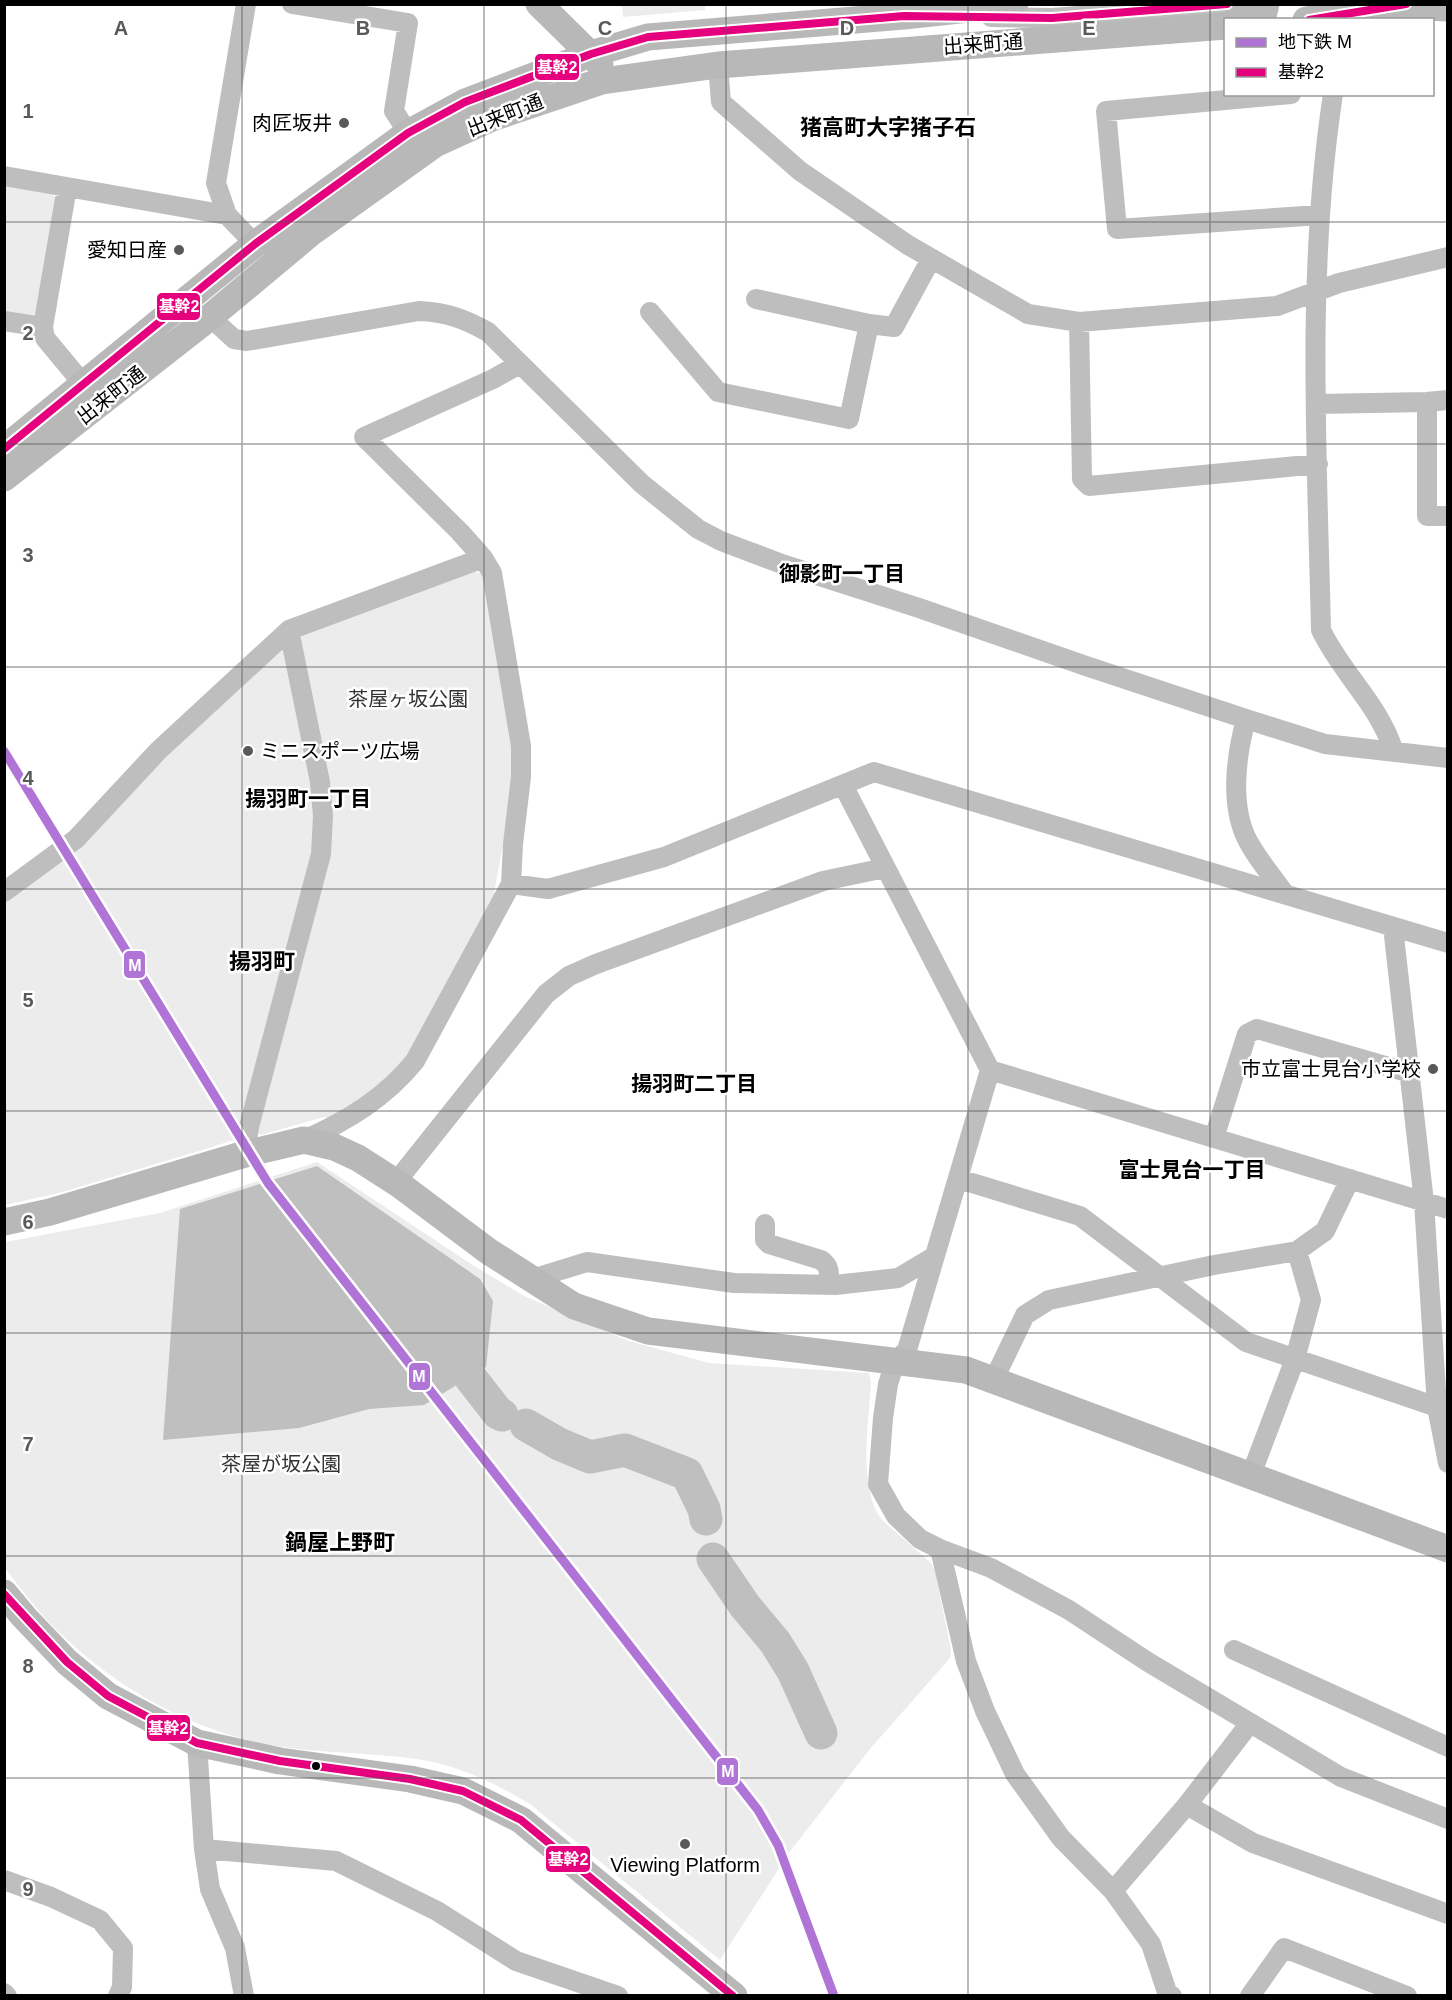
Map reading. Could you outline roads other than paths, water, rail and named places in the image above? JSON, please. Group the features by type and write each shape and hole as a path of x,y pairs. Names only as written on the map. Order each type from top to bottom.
{"main road":[{"path":"538,4 614,79"},
{"name":"出来町通","path":"4,449 255,244 408,133 465,102 591,54 648,37 904,16 1015,4"},
{"path":"1346,17 1404,5 1448,8"},
{"name":"出来町通","path":"4,478 210,317 312,232 435,144 511,111 591,84 718,64 1224,26"},
{"path":"4,1222 50,1212 246,1154 304,1140 334,1147 358,1158 396,1182 488,1251 574,1306 648,1331 966,1370 1448,1550"},
{"path":"4,1593 68,1662 108,1696 197,1743 270,1759 410,1779 463,1791 521,1820 734,1995"}],"street":[{"path":"246,4 216,183 227,215 255,244"},
{"path":"292,4 408,23 394,111 408,133"},
{"path":"904,16 1052,18 1233,4"},
{"path":"718,64 721,102 800,171 908,245 1028,314 1079,322 1277,306 1339,283 1448,256"},
{"path":"1269,96 1106,111 1117,229 1319,215"},
{"path":"1333,96 1319,215 1317,292 1321,630 1339,660 1375,710 1387,731 1394,752"},
{"path":"4,176 227,215"},
{"path":"67,187 43,327 45,338 84,385"},
{"path":"756,299 869,324 894,327 931,259"},
{"path":"210,317 234,339 248,341 419,311 440,311 466,319 488,332 642,484 698,529 721,542 1086,666 1325,744 1448,758"},
{"path":"650,312 718,392 849,419 869,324"},
{"path":"4,321 43,327"},
{"path":"1079,322 1082,479 1089,486 1318,464"},
{"path":"304,1140 346,1120 386,1093 408,1070 434,1029 511,884 521,777 521,746 492,573 483,558 460,532 364,437 493,380 520,364"},
{"path":"1317,405 1448,400"},
{"path":"1427,402 1427,516 1448,516"},
{"path":"4,892 76,839 158,751 289,630 483,558"},
{"path":"246,1154 249,1127 321,854 323,816 320,782 289,630"},
{"path":"1246,719 1238,771 1237,792 1240,817 1248,842 1284,893"},
{"path":"511,884 548,889 664,857 874,772 1448,943"},
{"path":"843,785 990,1070 908,1350 895,1362 888,1384 882,1418 878,1484 896,1516 920,1539 991,1568 1069,1610 1149,1662 1341,1777 1448,1819"},
{"path":"396,1182 546,994 569,976 824,880 885,868"},
{"path":"1393,927 1424,1202 1437,1407 1448,1463"},
{"path":"1215,1138 1247,1034 1257,1029 1410,1073"},
{"path":"990,1070 1448,1209"},
{"path":"959,1179 1080,1216 1246,1342 1437,1407"},
{"path":"994,1379 1025,1315 1049,1300 1214,1265 1297,1251 1326,1231 1350,1179"},
{"path":"765,1224 765,1240 769,1244 821,1260 827,1265 828,1285"},
{"path":"1251,1475 1295,1359 1311,1300 1297,1251"},
{"path":"532,1279 587,1262 734,1283 828,1285 898,1278 935,1256"},
{"path":"940,1549 966,1661 985,1711 1015,1774 1061,1838 1113,1891 1151,1944 1169,1994"},
{"path":"1234,1650 1448,1747"},
{"path":"1113,1891 1187,1804 1250,1723"},
{"path":"197,1743 204,1849 210,1889 235,1948 244,1995"},
{"path":"1187,1804 1253,1843 1448,1914"},
{"path":"204,1849 336,1862 437,1911 516,1961 618,1995"},
{"path":"4,1880 51,1897 100,1920 123,1948 122,1987 118,1995"},
{"path":"1250,1995 1284,1948 1407,1995"}],"waterway":[{"path":"470,1377 502,1415"},
{"path":"526,1425 559,1444 590,1457 625,1450 687,1474 704,1509 706,1519"},
{"path":"713,1559 745,1606 775,1642 793,1671 821,1733"}],"metro line":[{"name":"M","path":"4,751 268,1183 758,1810 778,1845 834,1996"}],"place":[{"name":"肉匠坂井","path":"344,123"},
{"name":"愛知日産","path":"179,250"},
{"name":"ミニスポーツ広場","path":"248,751"},
{"name":"市立富士見台小学校","path":"1433,1069"},
{"name":"Viewing Platform","path":"685,1844"}],"district":[{"name":"猪高町大字猪子石","path":"888,127"},
{"name":"御影町一丁目","path":"842,573"},
{"name":"揚羽町一丁目","path":"308,798"},
{"name":"揚羽町","path":"262,961"},
{"name":"揚羽町二丁目","path":"694,1083"},
{"name":"富士見台一丁目","path":"1192,1169"},
{"name":"鍋屋上野町","path":"340,1542"}],"park label":[{"name":"茶屋ヶ坂公園","path":"408,699"},
{"name":"茶屋が坂公園","path":"281,1464"}]}
